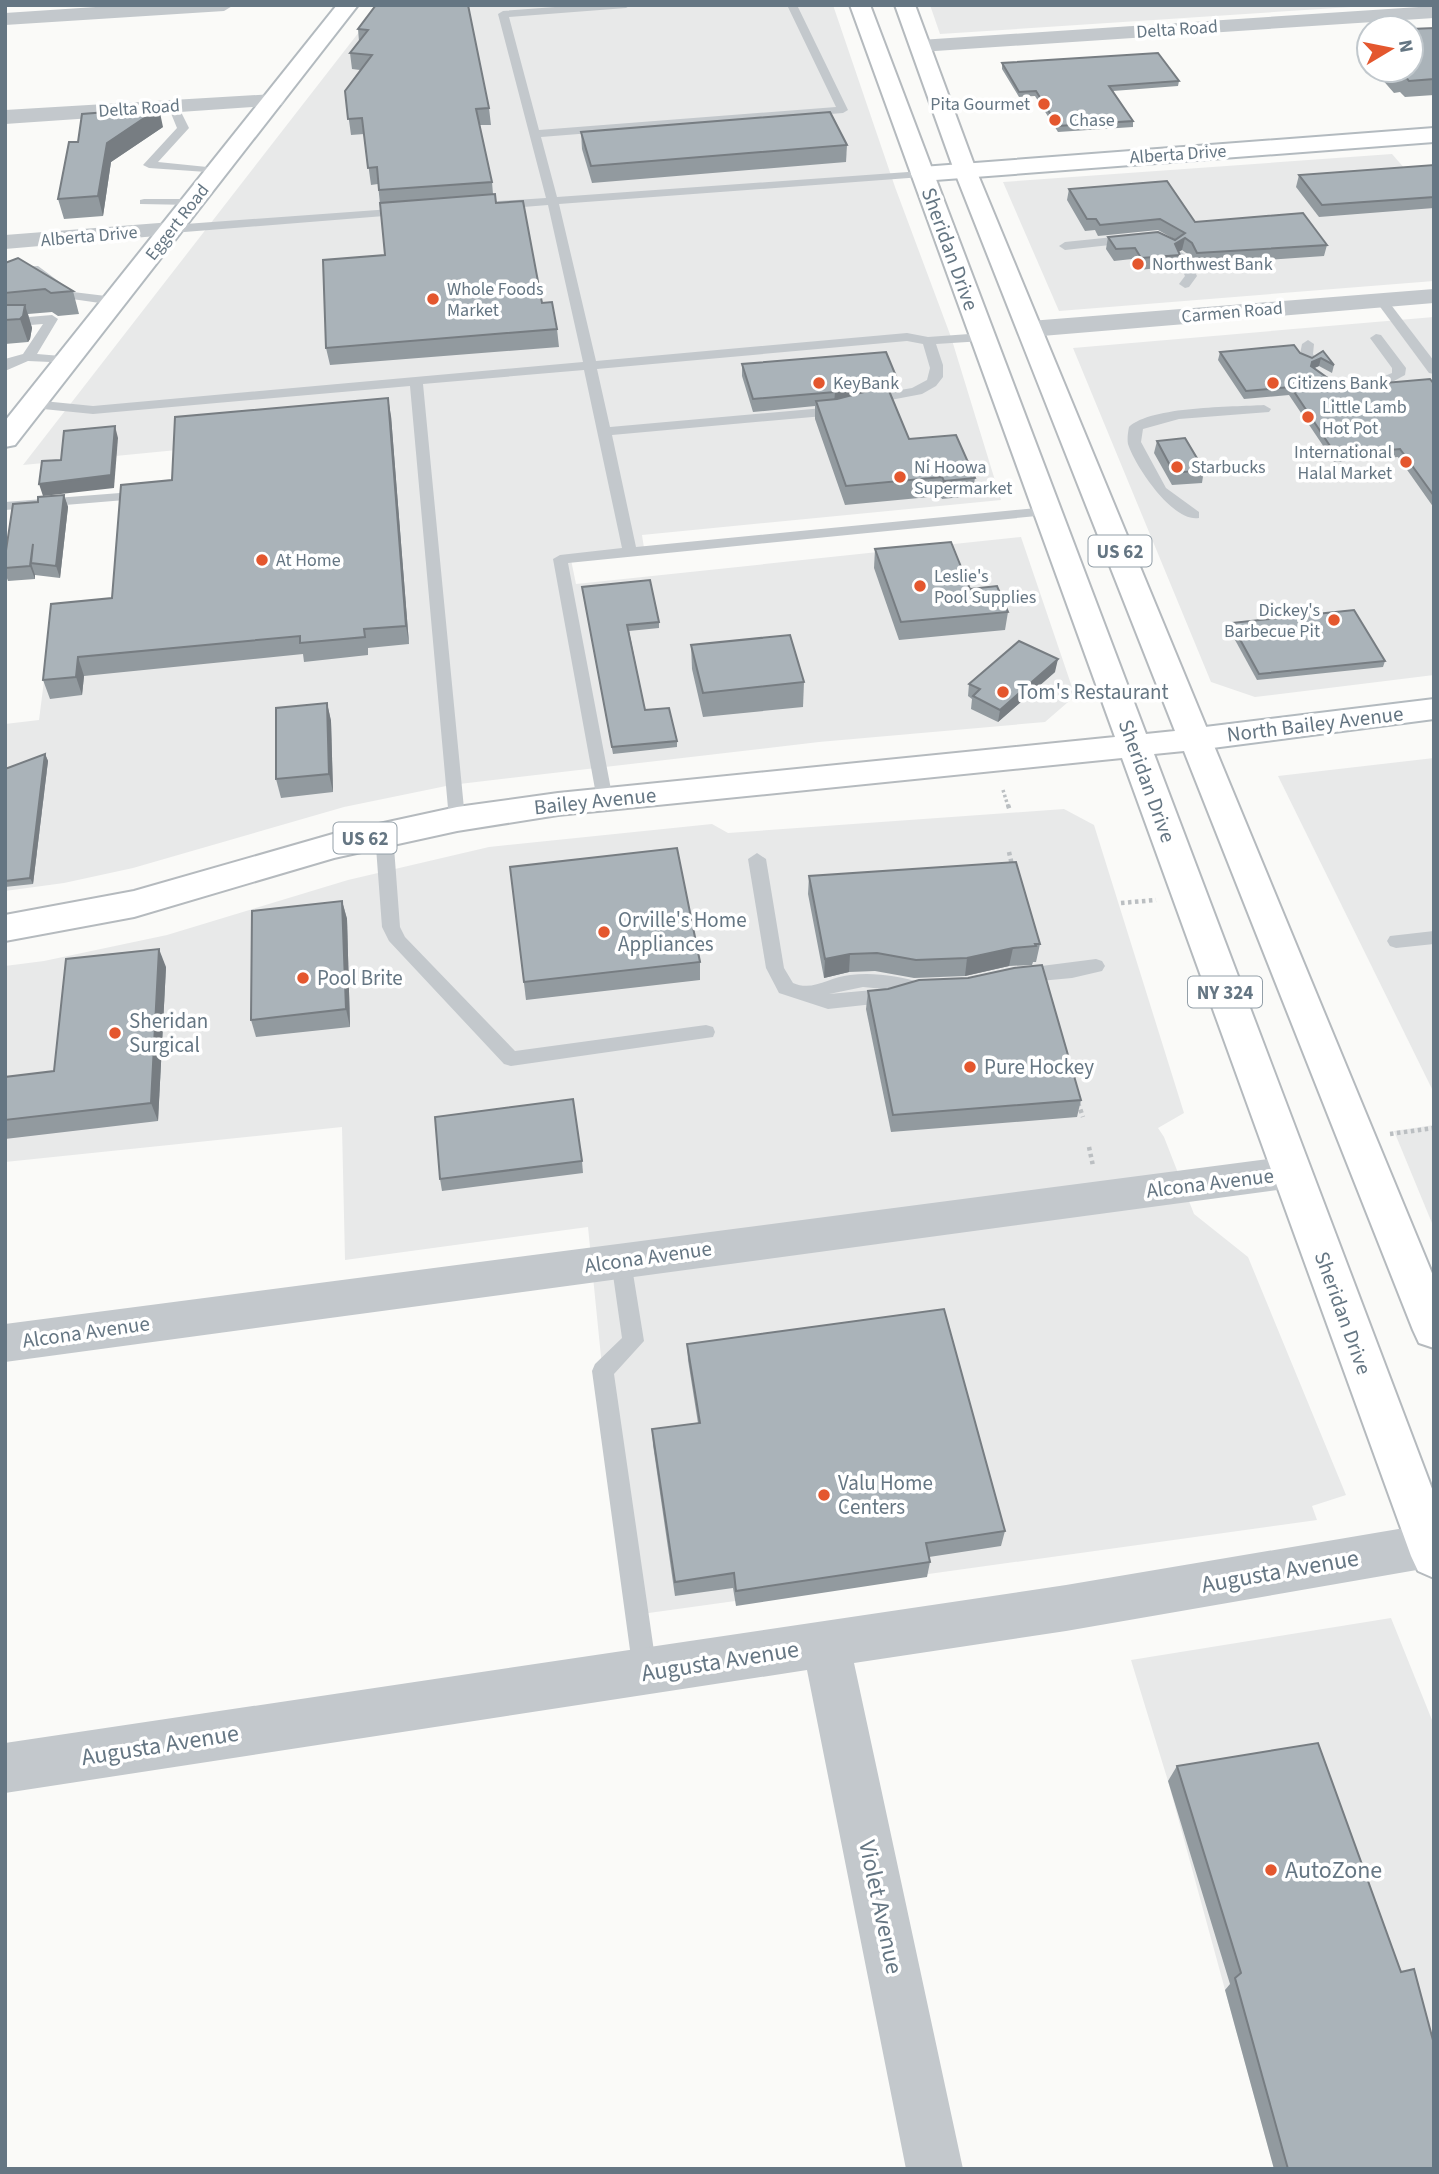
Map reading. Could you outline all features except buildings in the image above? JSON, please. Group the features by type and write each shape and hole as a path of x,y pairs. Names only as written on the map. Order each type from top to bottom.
{"main road":[{"name":"Eggert Road","path":"5,439 22,410 68,360 348,5"},
{"name":"Sheridan Drive","path":"860,5 1433,1549"},
{"name":"Sheridan Drive","path":"905,5 965,170 1197,738 1434,1330"},
{"name":"Alberta Drive","path":"922,174 1434,135"},
{"name":"North Bailey Avenue","path":"1197,738 1434,709"},
{"name":"Bailey Avenue","path":"5,928 134,904 384,834 457,819 604,800 1134,747 1197,738"}],"street":[{"path":"5,19 224,5"},
{"name":"Delta Road","path":"920,46 1434,12"},
{"name":"Delta Road","path":"5,117 274,100"},
{"name":"Alberta Drive","path":"5,242 172,229"},
{"name":"Carmen Road","path":"1030,329 1434,296"},
{"name":"Alcona Avenue","path":"5,1343 1292,1172"},
{"name":"Augusta Avenue","path":"5,1769 826,1645 1433,1549"},
{"name":"Violet Avenue","path":"826,1645 935,2169"}],"lane":[{"path":"626,5 501,10 552,201 630,552"},
{"path":"534,134 843,110 792,5"},
{"path":"173,106 183,128 149,165 217,171"},
{"path":"484,206 922,174"},
{"path":"144,202 192,202"},
{"path":"172,229 416,211"},
{"path":"1065,246 1145,239"},
{"path":"1181,256 1191,276 1185,284"},
{"path":"5,272 38,270 69,295 114,301"},
{"path":"1381,300 1434,370"},
{"path":"5,323 52,319 28,357"},
{"path":"22,410 93,410 907,337 928,341 983,337"},
{"path":"1337,386 1378,384 1398,375 1399,368 1376,338"},
{"path":"604,432 835,411 853,408 879,398 912,393 924,389 936,376 937,367 928,341"},
{"path":"1308,344 1306,354 1310,359"},
{"path":"5,368 10,362 28,357 68,360"},
{"path":"415,380 457,819"},
{"path":"1194,515 1160,490 1134,442 1136,427 1164,417 1264,409"},
{"path":"5,506 120,497"},
{"path":"604,800 560,559 1047,510"},
{"path":"384,834 391,927 398,941 511,1059 706,1032"},
{"path":"757,859 778,979 786,988 828,1002 885,998 922,988"},
{"path":"1396,941 1434,937"},
{"path":"1000,978 1096,966"},
{"path":"621,1261 633,1341 603,1371 645,1672"}],"path":[{"path":"1003,790 1010,811"},
{"path":"1009,852 1015,876"},
{"path":"1121,903 1156,900"},
{"path":"1075,1090 1083,1117"},
{"path":"1386,1134 1434,1128"},
{"path":"1089,1147 1093,1166"}],"shaded area":[{"path":"380,5 833,5 895,187 951,337 1001,500 642,535 644,548 570,555 576,584 1021,537 1075,696 1045,722 819,742 451,785 344,807 133,868 64,883 5,891 5,724 39,720 53,610 117,604 176,497 177,450 23,465"},
{"path":"930,5 1382,5 940,34"},
{"path":"1392,154 1434,202 1434,281 1059,311 1003,182"},
{"path":"1434,317 1434,675 1255,697 1211,682 1073,348"},
{"path":"1434,758 1434,1093 1278,776"},
{"path":"1064,809 1094,825 1184,1113 1158,1128 1194,1214 1248,1257 1346,1495 1312,1506 1317,1520 627,1616 588,1227 345,1260 342,1127 5,1162 5,966 44,961 167,935 348,880 489,847 712,824 728,833"},
{"path":"1434,1125 1434,1228 1394,1131"},
{"path":"1391,1618 1434,1725 1434,2169 1274,2169 1168,1781 1131,1660"}],"place":[{"name":"Pita Gourmet","path":"1044,104"},
{"name":"Chase","path":"1055,120"},
{"name":"Northwest Bank","path":"1138,264"},
{"name":"Whole Foods Market","path":"433,299"},
{"name":"KeyBank","path":"819,383"},
{"name":"Citizens Bank","path":"1273,383"},
{"name":"Little Lamb Hot Pot","path":"1308,417"},
{"name":"International Halal Market","path":"1406,462"},
{"name":"Starbucks","path":"1177,467"},
{"name":"Ni Hoowa Supermarket","path":"900,477"},
{"name":"At Home","path":"262,560"},
{"name":"Leslie's Pool Supplies","path":"920,586"},
{"name":"Dickey's Barbecue Pit","path":"1334,620"},
{"name":"Tom's Restaurant","path":"1003,692"},
{"name":"Orville's Home Appliances","path":"604,932"},
{"name":"Pool Brite","path":"303,978"},
{"name":"Sheridan Surgical","path":"115,1033"},
{"name":"Pure Hockey","path":"970,1067"},
{"name":"Valu Home Centers","path":"824,1495"},
{"name":"AutoZone","path":"1271,1870"}]}
